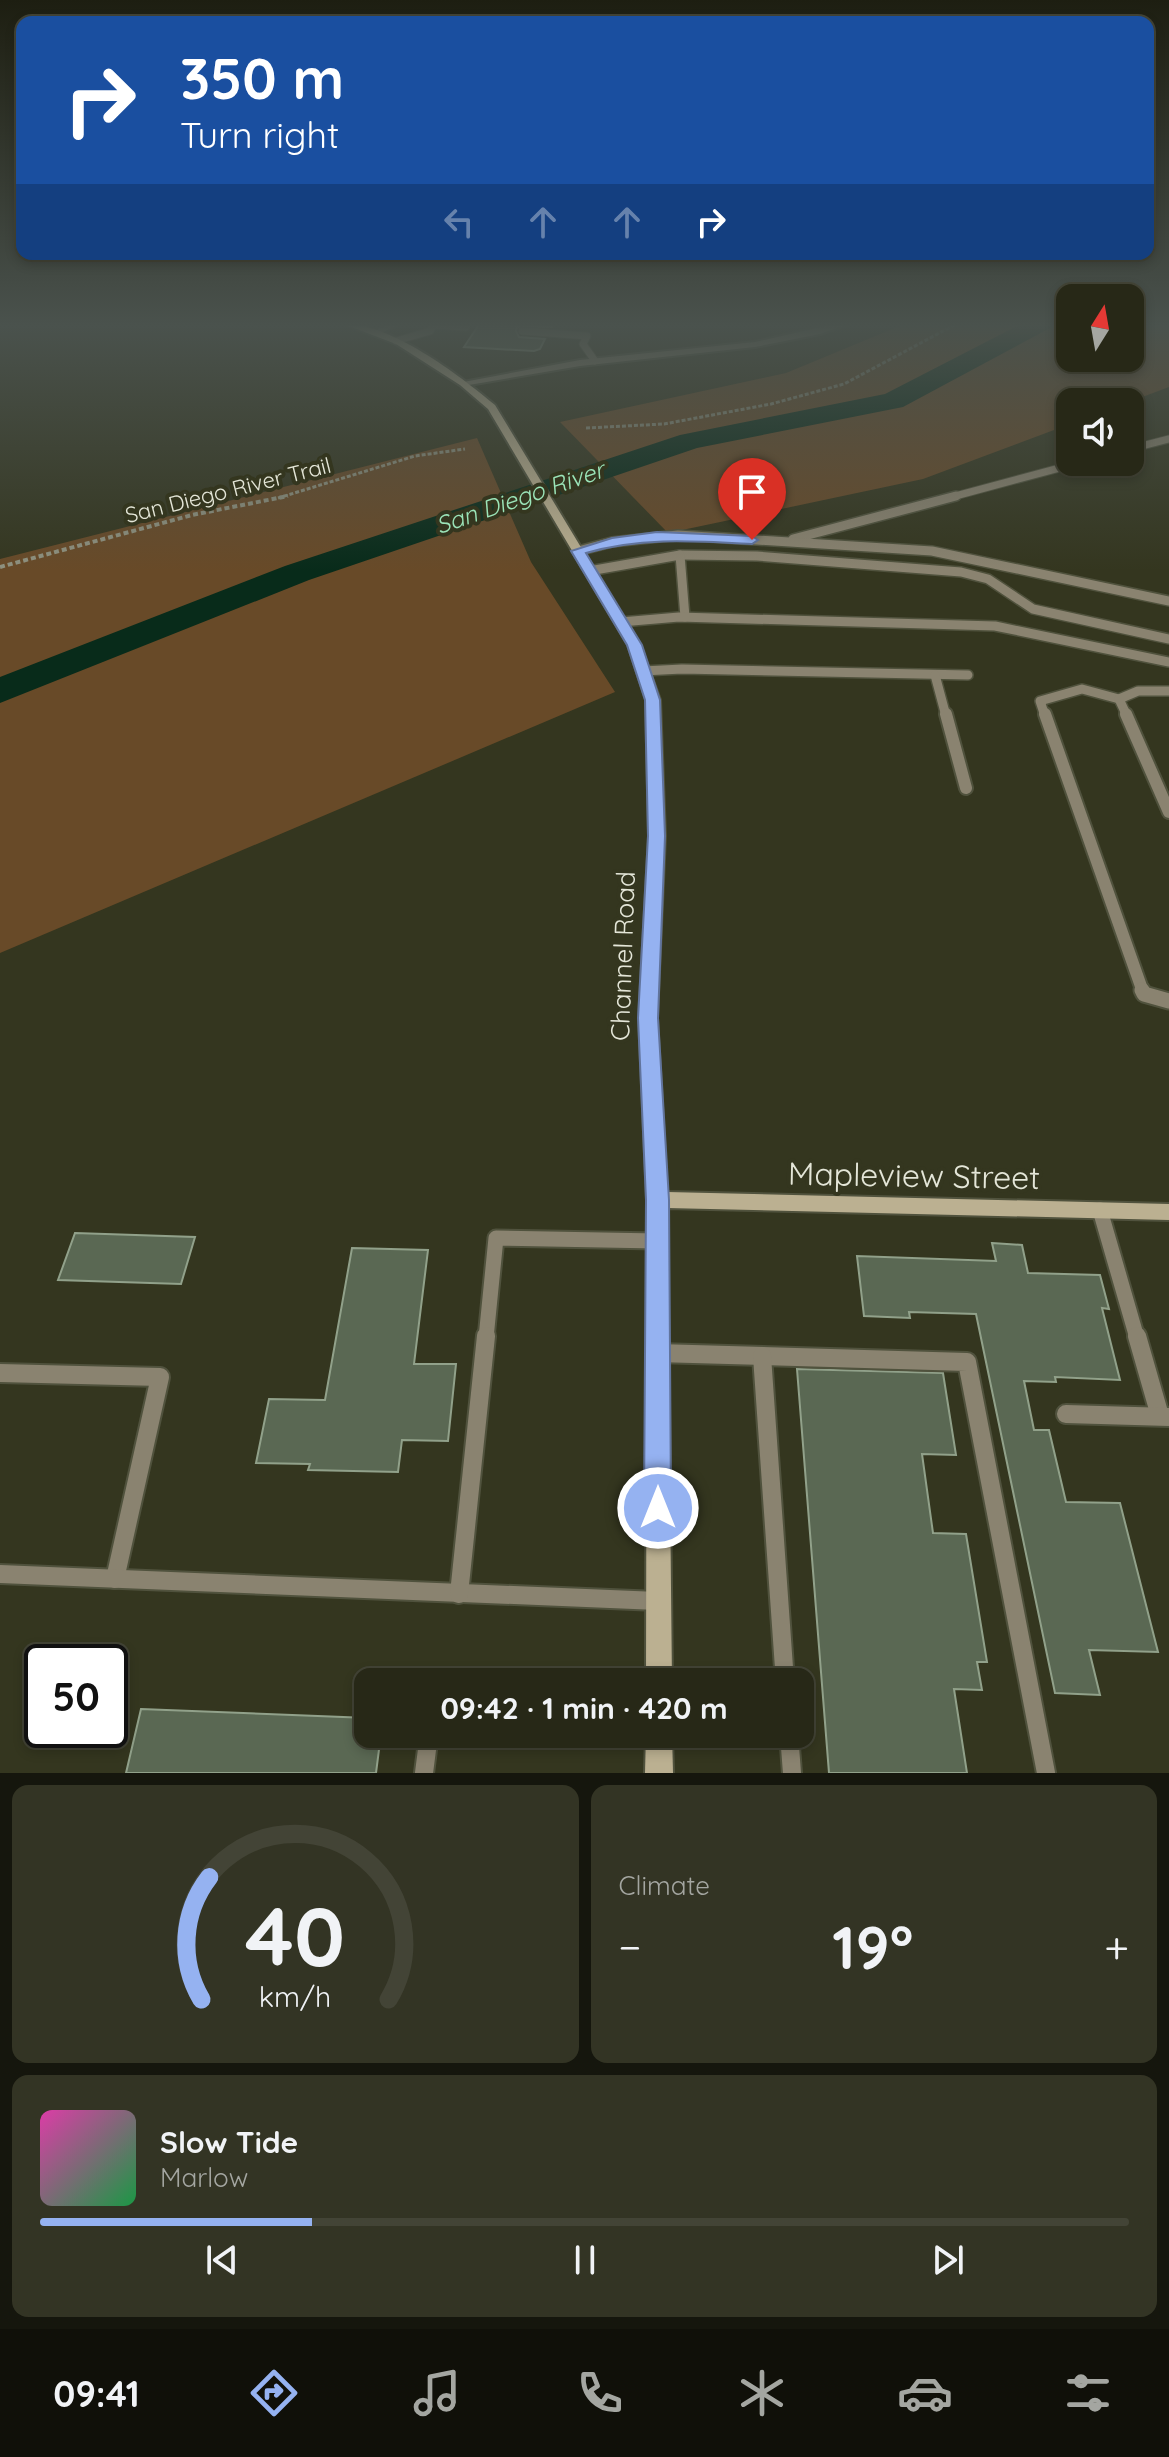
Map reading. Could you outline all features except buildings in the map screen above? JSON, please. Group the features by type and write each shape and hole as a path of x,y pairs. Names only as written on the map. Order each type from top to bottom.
{"main road":[{"name":"Channel Road","path":"490,406 634,645 653,700 657,836 648,1018 657,1200 659,1668"},
{"name":"Mapleview Street","path":"657,1200 1169,1212"},
{"path":"659,1748 659,1773"}],"lane":[{"path":"1144,445 1169,439"},
{"path":"783,542 1056,469"},
{"path":"578,551 612,542 657,536 950,553 1169,601"},
{"path":"680,555 685,617"},
{"path":"589,571 680,555 757,556 961,572 988,579 1033,609 1169,639"},
{"path":"621,622 685,617 995,626 1169,662"},
{"path":"643,671 682,669 968,675"},
{"path":"935,675 966,788"},
{"path":"1169,691 1138,691 1119,699 1082,689 1040,701 1144,994 1169,1001"},
{"path":"1119,699 1169,812"},
{"path":"1066,1414 1164,1416 1100,1210"},
{"path":"459,1594 496,1238 657,1241"},
{"path":"657,1353 967,1362 1046,1773"},
{"path":"762,1356 784,1668"},
{"path":"0,1373 160,1377 115,1579"},
{"path":"0,1574 658,1601"},
{"path":"424,1773 427,1748"},
{"path":"790,1748 792,1773"}],"path":[{"path":"586,428 664,424 762,406"},
{"name":"San Diego River Trail","path":"0,567 192,515 291,495 415,456 465,449"}],"shaded area":[{"path":"635,406 1056,406 1056,429 923,479 668,533 560,422"},
{"path":"477,438 531,562 615,692 0,953 0,559"}],"waterway":[{"name":"San Diego River","path":"0,691 297,573 690,441 869,406"}],"route":[{"path":"658,1508 657,1200 648,1018 657,836 653,700 634,645 578,551 612,542 657,536 752,540"}]}
